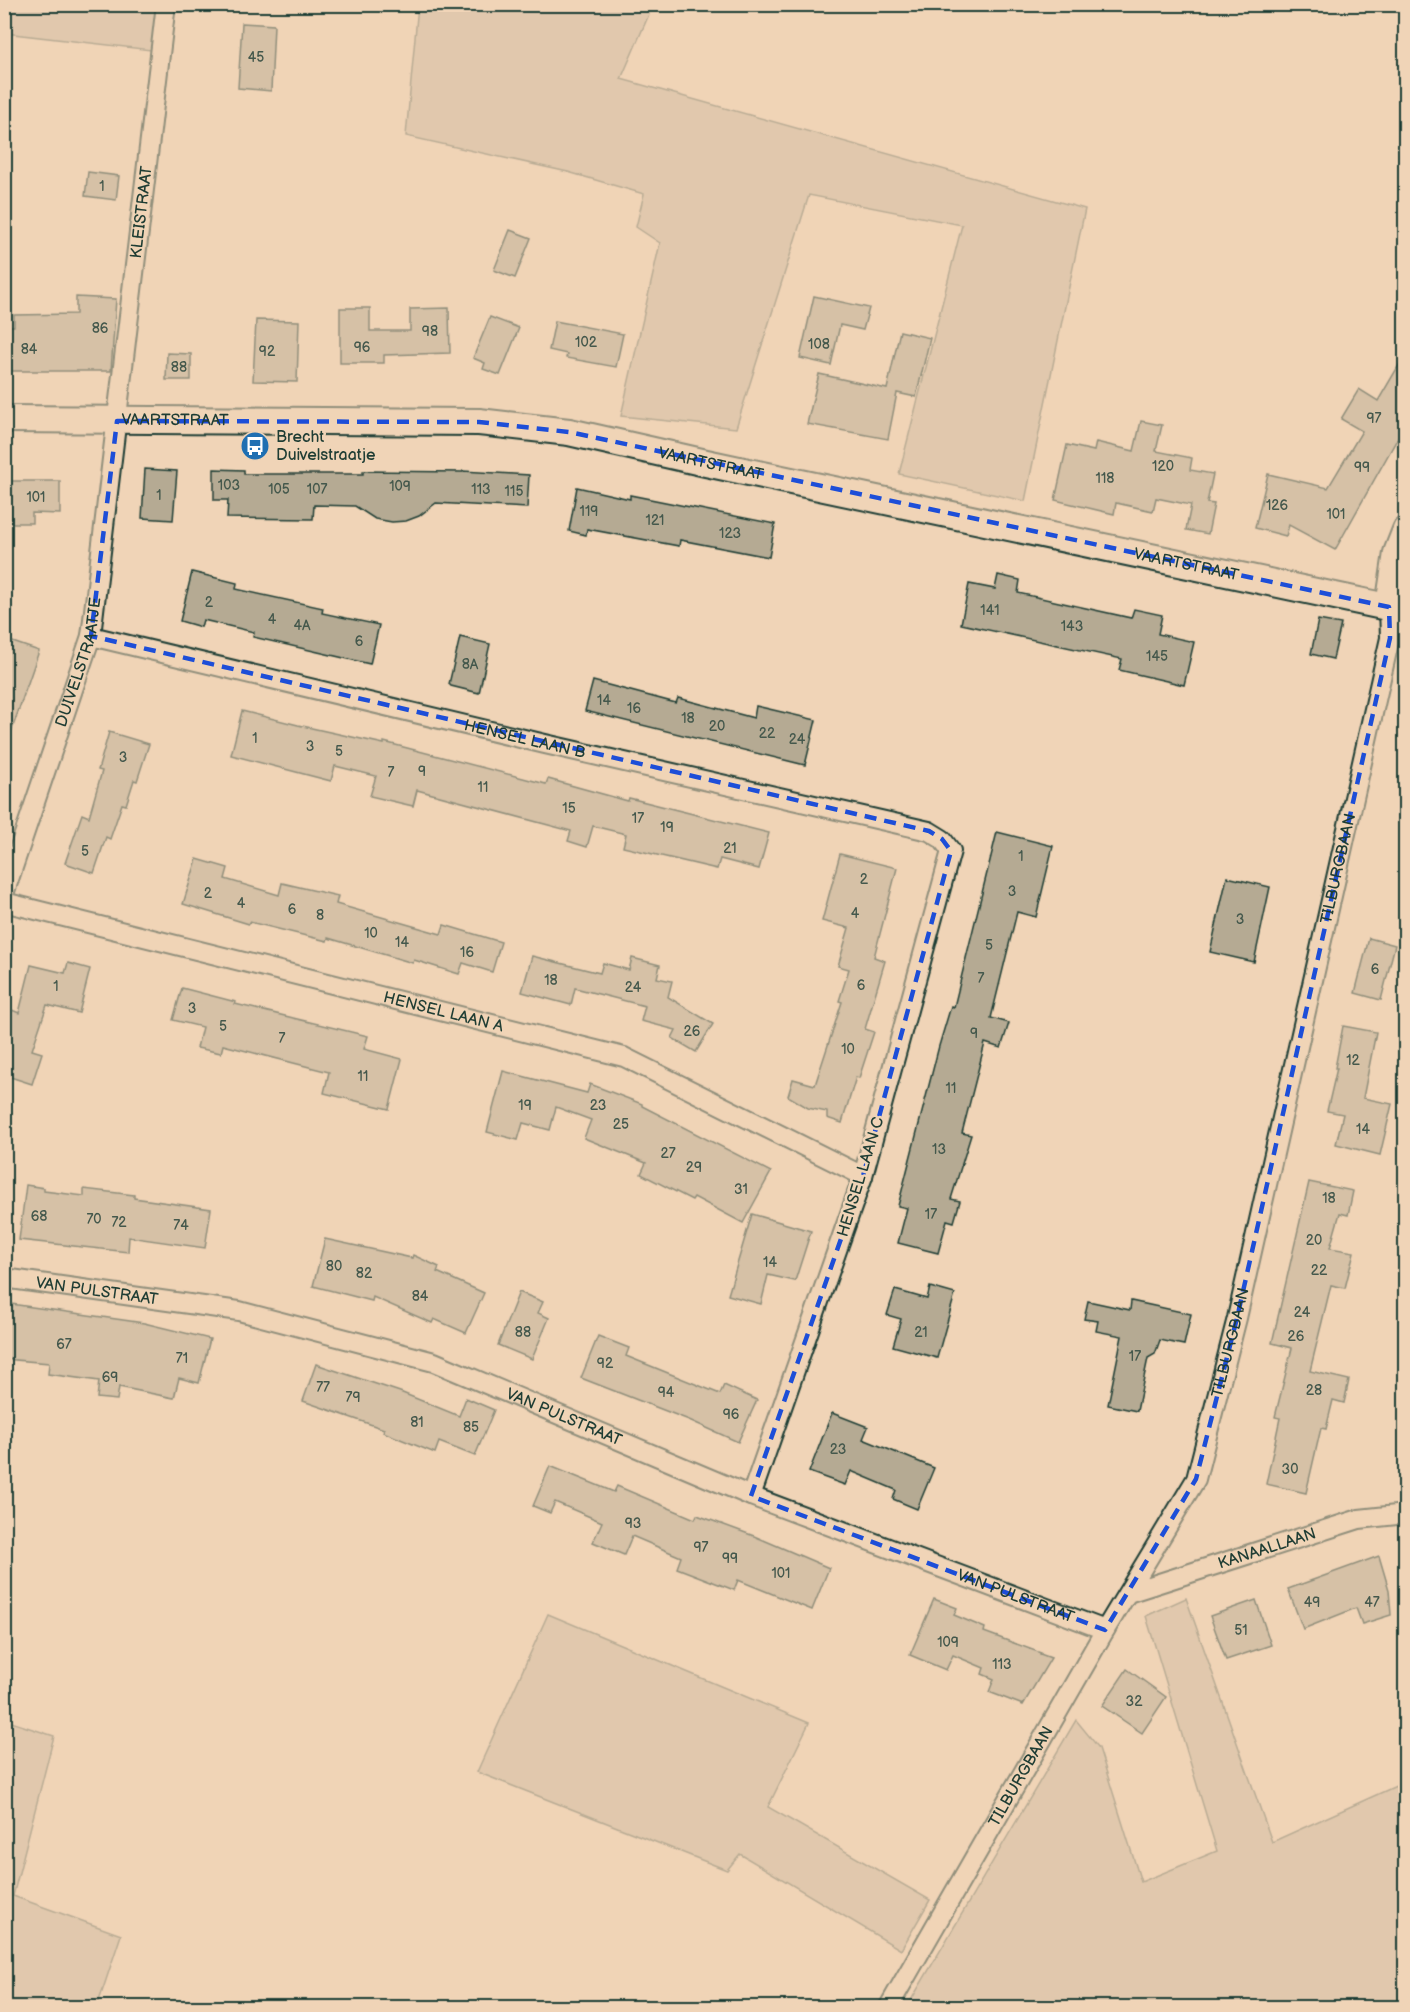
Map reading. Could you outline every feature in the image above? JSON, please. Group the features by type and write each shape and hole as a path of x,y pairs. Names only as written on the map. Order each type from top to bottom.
{"main road":[{"name":"VAARTSTRAAT","path":"4,419 479,422 569,432 1397,609"},
{"path":"1397,609 1397,554 1406,530"}],"street":[{"name":"KLEISTRAAT","path":"117,421 166,4"},
{"name":"DUIVELSTRAATJE","path":"4,894 91,636 117,421"},
{"name":"TILBURGBAAN","path":"888,2007 1105,1630 1196,1479 1237,1318 1397,609"},
{"name":"HENSEL LAAN B","path":"91,636 545,744 928,831 942,839 951,851"},
{"name":"HENSEL LAAN C","path":"751,1496 863,1176 951,851"},
{"name":"HENSEL LAAN A","path":"4,902 624,1057 863,1176"},
{"name":"VAN PULSTRAAT","path":"4,1278 239,1311 434,1362 751,1496 1105,1630"},
{"name":"KANAALLAAN","path":"1128,1593 1359,1519 1406,1514"}],"highlighted area":[{"path":"117,421 479,422 569,432 1389,607 1390,638 1237,1318 1196,1479 1105,1630 751,1496 863,1176 951,851 942,839 929,831 91,636"}],"shaded area":[{"path":"5,5 157,5 151,50 5,33"},
{"path":"418,5 653,5 621,79 1085,209 1025,501 899,474 962,225 809,195 736,428 621,416 660,243 636,227 644,194 568,172 406,136"},
{"path":"1186,1598 1272,1842 1405,1782 1405,2007 907,2007 1076,1720 1099,1748 1141,1882 1217,1851 1146,1616"},
{"path":"548,1614 809,1723 768,1807 930,1900 901,1950 740,1854 727,1870 477,1772"},
{"path":"5,1720 54,1736 13,1896 121,1935 97,2007 5,2007"}],"building":[{"path":"242,23 274,25 271,91 238,88"},
{"path":"88,172 119,176 116,200 85,196"},
{"path":"510,230 531,238 515,278 494,270"},
{"path":"814,296 869,308 863,330 840,325 831,365 800,358"},
{"path":"76,297 116,299 111,371 8,371 8,326 14,326 14,315 76,314"},
{"path":"340,308 370,308 370,331 410,331 410,309 449,308 450,353 384,355 384,363 340,363"},
{"path":"490,317 519,328 500,375 483,369 485,363 473,358"},
{"path":"256,320 299,321 297,382 253,381"},
{"path":"555,321 623,334 616,367 566,358 567,354 549,350"},
{"path":"900,331 930,338 916,397 897,393 888,439 807,424 819,374 887,389"},
{"path":"167,353 191,354 191,380 166,380"},
{"path":"1406,353 1406,423 1335,550 1289,525 1286,536 1255,528 1268,474 1328,488 1362,431 1341,419 1359,389 1378,401"},
{"path":"1141,421 1162,425 1156,451 1192,458 1190,470 1213,474 1207,503 1214,504 1208,534 1186,530 1191,505 1156,498 1153,511 1116,503 1114,514 1055,500 1067,445 1094,451 1096,442 1134,451"},
{"path":"145,469 177,471 173,520 142,518"},
{"path":"214,469 244,470 244,474 463,471 529,475 527,508 436,503 419,516 406,521 392,522 375,519 355,506 314,505 313,519 227,518 228,500 214,500"},
{"path":"11,481 60,481 60,514 32,513 32,523 11,523"},
{"path":"577,487 630,499 630,495 775,524 769,557 680,540 679,546 587,529 586,535 569,531"},
{"path":"192,572 237,583 236,589 323,608 322,613 379,625 370,664 253,637 254,632 203,620 201,627 180,621"},
{"path":"998,575 1020,580 1018,593 1131,618 1134,609 1162,615 1158,634 1194,642 1184,685 1119,670 1122,659 961,624 969,584 995,589"},
{"path":"1318,620 1341,624 1333,659 1311,654"},
{"path":"460,637 490,644 479,693 449,684"},
{"path":"4,639 39,651 8,741 4,740"},
{"path":"593,681 676,703 678,698 754,718 756,706 816,720 805,765 585,711"},
{"path":"242,711 384,744 384,742 546,784 548,779 628,801 629,798 769,833 759,869 720,859 717,869 623,847 626,834 593,826 587,847 568,841 571,831 417,790 413,806 370,796 376,776 335,766 331,781 231,755"},
{"path":"109,732 149,744 137,781 134,780 126,805 122,804 110,839 106,837 94,873 65,863 82,814 89,817 102,771 98,770"},
{"path":"997,832 1053,846 1036,917 1017,912 991,1018 1009,1023 1001,1048 985,1043 962,1133 971,1135 951,1199 960,1201 954,1222 947,1220 938,1253 898,1243 907,1208 898,1206 939,1046 951,1006 954,1007"},
{"path":"840,854 897,868 874,957 885,961 865,1029 874,1032 859,1078 856,1077 842,1123 827,1118 827,1112 808,1108 788,1096 793,1079 815,1085 842,1002 839,1001 849,969 838,966 849,928 822,921"},
{"path":"197,859 228,868 225,879 279,895 282,883 338,896 336,904 441,934 444,925 501,942 492,972 463,963 459,974 328,938 327,941 250,922 249,924 183,904"},
{"path":"1227,877 1270,887 1254,962 1210,952"},
{"path":"1369,938 1395,945 1381,1000 1355,993"},
{"path":"532,956 600,973 603,963 629,970 632,958 660,965 657,978 672,981 668,997 713,1024 696,1052 672,1038 676,1030 641,1021 645,1006 575,988 571,1005 522,992"},
{"path":"68,963 90,969 79,1013 47,1005 32,1050 42,1053 32,1084 4,1075 4,1031 12,1010 19,1013 31,965 65,973"},
{"path":"182,988 236,1002 235,1004 368,1036 364,1049 402,1059 389,1109 324,1093 329,1072 223,1045 221,1053 197,1048 202,1027 173,1020"},
{"path":"1343,1026 1376,1032 1363,1098 1392,1104 1380,1155 1336,1144 1343,1114 1327,1111 1337,1068 1335,1068"},
{"path":"503,1071 587,1093 590,1084 642,1104 771,1172 743,1223 694,1197 692,1200 641,1174 646,1163 584,1138 591,1120 556,1107 550,1130 523,1123 518,1140 487,1132"},
{"path":"1309,1182 1353,1191 1348,1215 1340,1213 1330,1248 1354,1252 1345,1288 1331,1285 1310,1371 1349,1380 1344,1403 1333,1400 1326,1429 1321,1428 1306,1493 1266,1484 1280,1418 1275,1417 1292,1348 1272,1343"},
{"path":"26,1185 44,1188 44,1191 84,1196 84,1189 134,1195 134,1198 211,1209 205,1248 129,1237 128,1252 19,1240"},
{"path":"752,1214 811,1231 795,1281 768,1275 761,1304 728,1295"},
{"path":"325,1239 412,1258 413,1255 439,1267 437,1272 484,1293 466,1333 434,1319 432,1323 373,1297 372,1301 313,1286"},
{"path":"930,1287 955,1294 937,1358 893,1346 901,1319 887,1315 895,1290 927,1299"},
{"path":"519,1292 543,1302 538,1313 549,1318 532,1359 498,1345"},
{"path":"1088,1301 1130,1310 1131,1301 1191,1314 1184,1345 1160,1340 1155,1354 1148,1358 1137,1411 1108,1405 1122,1336 1096,1331 1098,1321 1084,1319"},
{"path":"4,1303 144,1323 210,1339 199,1383 179,1378 174,1398 119,1387 117,1400 97,1398 99,1381 48,1374 49,1363 4,1359"},
{"path":"598,1336 629,1348 626,1356 720,1394 724,1385 757,1400 738,1442 689,1420 581,1378"},
{"path":"316,1364 400,1392 459,1416 466,1398 494,1410 475,1456 439,1442 435,1453 383,1432 384,1429 303,1401"},
{"path":"832,1413 868,1427 863,1439 934,1468 917,1509 893,1499 896,1490 851,1471 845,1485 809,1472"},
{"path":"550,1466 614,1492 617,1486 695,1519 697,1515 829,1568 812,1610 738,1580 734,1590 677,1568 681,1557 632,1536 624,1555 593,1542 602,1522 555,1502 550,1513 533,1506"},
{"path":"1379,1556 1389,1590 1391,1615 1362,1624 1356,1608 1303,1629 1288,1589"},
{"path":"934,1599 957,1608 954,1615 985,1628 984,1632 1051,1658 1023,1705 989,1692 994,1679 982,1674 984,1668 953,1655 946,1670 910,1655"},
{"path":"1256,1600 1271,1645 1226,1660 1210,1616"},
{"path":"1127,1669 1166,1697 1142,1733 1102,1706"}],"place":[{"name":"Brecht Duivelstraatje","path":"255,446"}]}
